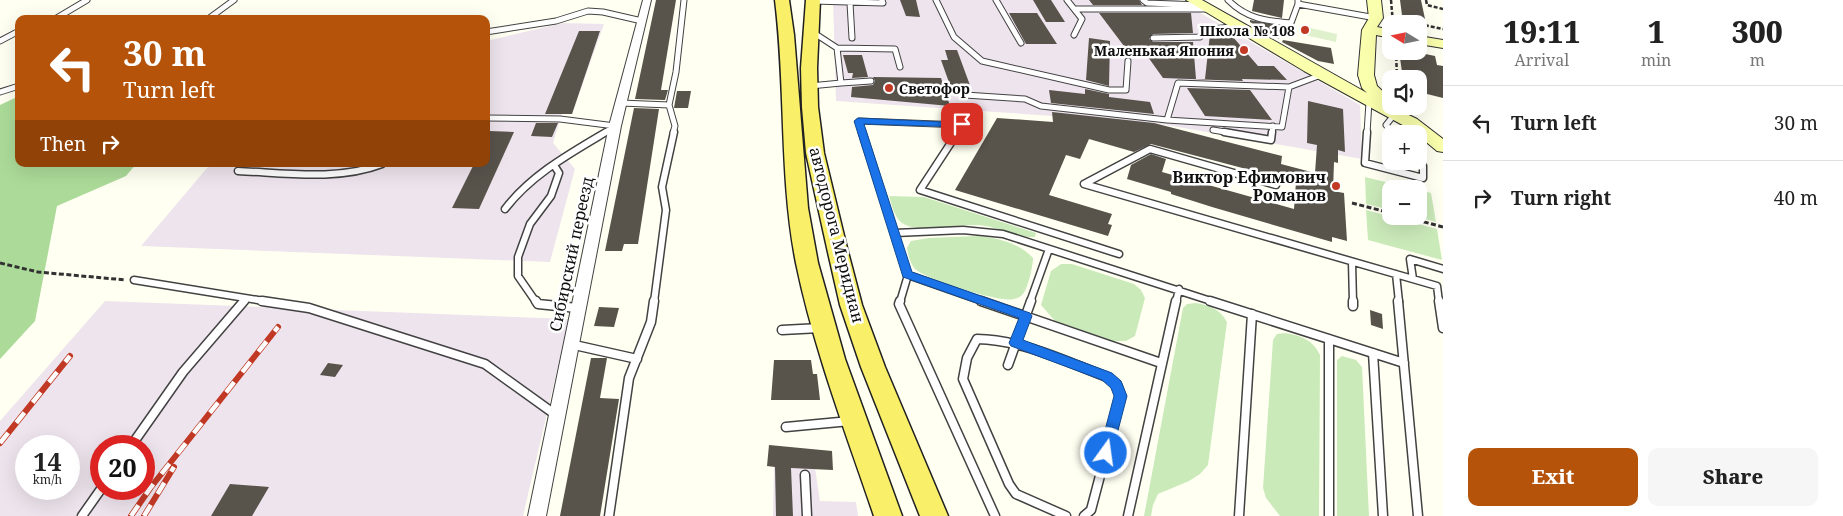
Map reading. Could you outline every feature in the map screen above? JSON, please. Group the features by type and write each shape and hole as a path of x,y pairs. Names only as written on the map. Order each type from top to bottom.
{"main road":[{"path":"782,0 787,35"},
{"path":"787,35 790,0"},
{"name":"автодорога Меридиан","path":"813,0 810,31 809,86 815,153 851,305 873,367 934,516"},
{"name":"автодорога Меридиан","path":"787,35 798,208 807,263 854,420 888,516"}],"street":[{"name":"Сибирский переезд","path":"536,516 615,126 647,0"},
{"path":"1374,0 1366,75 1369,95 1382,105"},
{"path":"1201,5 1337,84 1352,87 1382,100 1415,125"},
{"path":"1372,24 1382,29"},
{"path":"1428,42 1443,44"},
{"path":"1394,115 1413,125"},
{"path":"1427,134 1443,148"}],"lane":[{"path":"62,15 87,0"},
{"path":"213,15 234,0"},
{"path":"609,516 630,378 651,322 666,210 662,186 675,126 668,105 676,72 684,0"},
{"path":"813,0 883,3 882,0"},
{"path":"936,0 954,37 982,61 1109,90 1126,90 1128,62"},
{"path":"996,0 1021,43"},
{"path":"1067,0 1082,19 1074,35"},
{"path":"1143,0 1147,3 1201,5"},
{"path":"1228,0 1245,16 1266,21 1291,23 1298,2 1372,24"},
{"path":"850,3 852,38"},
{"path":"1075,9 1201,5"},
{"path":"490,31 556,21 588,11 603,12 642,21"},
{"path":"1153,38 1200,37 1206,30 1238,26"},
{"path":"810,31 837,48 895,49 900,67"},
{"path":"0,41 15,33"},
{"path":"837,48 841,83"},
{"path":"1167,120 1178,83 1289,87 1321,75"},
{"path":"809,86 872,81"},
{"path":"1,91 15,87"},
{"path":"965,96 1025,99 1041,106 1167,120 1282,126 1289,87"},
{"path":"1369,95 1364,163 1382,168"},
{"path":"621,103 668,105"},
{"path":"1386,125 1394,115"},
{"path":"490,118 560,119 615,126"},
{"path":"995,516 899,304 908,275 858,121 962,124 920,190 1119,254"},
{"path":"505,209 513,197 554,165 615,126"},
{"path":"1213,130 1271,140 1273,126"},
{"path":"1276,185 1150,149 1084,184 1437,286 1443,328"},
{"path":"554,165 559,174 552,195 542,210 530,222 517,261 517,272 538,304 577,308"},
{"path":"238,171 346,173 374,167"},
{"path":"1392,170 1423,178 1423,170"},
{"path":"895,232 985,230 1179,289 1404,363"},
{"path":"1008,365 1049,249"},
{"path":"1413,279 1410,259 1443,269"},
{"path":"1352,262 1353,306"},
{"path":"1396,274 1418,516"},
{"path":"908,275 1161,363"},
{"path":"134,280 309,308 485,364 557,416"},
{"path":"1128,516 1179,289"},
{"path":"139,435 183,372 246,298"},
{"path":"1240,516 1252,314"},
{"path":"782,330 825,328"},
{"path":"1066,516 1016,494 1009,484 963,380 968,352 978,339 988,338 1016,343 1107,377 1117,385 1121,396 1092,510 1084,516"},
{"path":"1328,516 1329,339"},
{"path":"570,344 637,359"},
{"path":"1373,353 1383,516"},
{"path":"786,427 854,420"},
{"path":"805,475 807,516"},
{"path":"82,516 93,500"}],"path":[{"path":"1391,0 1393,15"},
{"path":"1426,0 1427,6 1443,8"},
{"path":"1428,26 1443,29"},
{"path":"1352,203 1382,211"},
{"path":"1427,223 1443,227"},
{"path":"0,263 38,272 134,280"}],"shaded area":[{"path":"833,0 1178,0 1360,105 1362,159 1155,123 836,101"},
{"path":"563,23 604,24 572,114 562,114 553,143 575,169 550,262 141,246 208,167 490,167 490,40"},
{"path":"105,301 569,319 523,516 0,516 0,421"},
{"path":"774,466 815,468 820,501 856,502 858,516 773,516"}],"green space":[{"path":"1301,26 1337,34 1336,42 1300,34"},
{"path":"15,98 15,167 134,167 126,176 57,206 35,321 0,359 0,105"},
{"path":"1365,177 1382,181 1382,208 1366,204"},
{"path":"1427,192 1431,193 1436,222 1427,220"},
{"path":"889,196 924,197 1036,233 1035,237 1020,236 983,226 917,228 909,226 897,218"},
{"path":"1366,210 1382,214 1382,225 1422,225 1437,229 1442,260 1368,240"},
{"path":"978,236 993,238 1015,245 1033,258 1028,282 1021,296 1013,299 1002,299 983,295 931,278 915,269 907,248 911,241 929,238"},
{"path":"1061,264 1072,264 1134,284 1141,290 1145,298 1135,336 1126,341 1113,341 1055,321 1041,305 1051,271"},
{"path":"1195,303 1214,308 1227,322 1208,465 1200,474 1189,481 1158,494 1151,516 1144,516 1183,308 1187,304"},
{"path":"1285,333 1306,339 1320,355 1319,516 1280,516 1266,498 1263,488 1273,340 1277,334"},
{"path":"1342,356 1356,360 1362,367 1369,516 1337,516 1337,360"}],"building":[{"path":"656,0 676,0 661,90 668,90 665,100 635,99"},
{"path":"900,0 916,0 920,17 906,16"},
{"path":"1033,0 1051,0 1065,22 1046,22"},
{"path":"1089,0 1139,0 1142,5 1093,5"},
{"path":"1254,0 1284,0 1282,18 1252,11"},
{"path":"1400,0 1421,0 1424,15 1402,15"},
{"path":"1009,13 1037,13 1057,44 1026,44"},
{"path":"1099,13 1191,13 1193,33 1153,34 1149,39 1153,42 1193,42 1196,79 1205,79 1210,34 1218,33 1222,37 1233,37 1258,66 1274,66 1287,80 1242,79 1243,81 1163,78 1148,57 1130,54"},
{"path":"1250,20 1281,26 1279,39 1250,22"},
{"path":"579,31 600,31 572,114 545,114"},
{"path":"1089,38 1110,41 1109,86 1086,80"},
{"path":"1283,40 1331,48 1334,64 1318,61 1282,42"},
{"path":"945,50 957,50 971,88 951,88 941,60 948,60"},
{"path":"843,55 862,55 868,77 852,78 853,73 848,73"},
{"path":"1428,55 1435,56 1437,65 1443,66 1443,98 1427,94 1427,70 1402,70 1400,60 1428,60"},
{"path":"873,77 941,78 950,106 851,97 852,87 873,85 875,81"},
{"path":"1187,88 1250,90 1272,120 1205,116"},
{"path":"1085,89 1109,94 1109,97 1150,102 1154,114 1051,103 1049,90 1085,94"},
{"path":"677,91 691,91 688,108 674,108"},
{"path":"1308,101 1343,109 1345,152 1338,150 1338,163 1334,162 1333,191 1344,193 1347,241 1332,237 1332,242 1212,207 1127,179 1131,165 1151,154 1166,159 1162,172 1294,209 1296,182 1151,144 1134,152 1089,139 1080,159 1066,155 1049,195 1112,214 1108,224 1112,225 1108,236 955,190 997,118 1053,122 1052,112 1154,123 1282,156 1281,164 1315,173 1317,145 1307,143"},
{"path":"634,108 659,109 638,244 624,244 622,251 605,251"},
{"path":"536,123 558,123 552,137 531,136"},
{"path":"490,131 514,132 479,209 452,208 472,167 490,167"},
{"path":"599,307 619,308 614,327 594,326"},
{"path":"1370,310 1382,314 1383,329 1371,325"},
{"path":"591,358 607,358 600,398 619,399 600,516 560,516"},
{"path":"774,360 811,360 813,374 817,374 820,400 771,400"},
{"path":"328,363 343,365 335,377 320,375"},
{"path":"769,445 832,451 833,470 791,468 793,516 776,516 775,467 767,466"},
{"path":"230,484 269,487 252,516 211,516"}],"railway":[{"path":"131,516 151,487 278,327"},
{"path":"0,443 70,356"},
{"path":"144,516 174,467"}],"place":[{"name":"Школа № 108","path":"1305,30"},
{"name":"Маленькая Япония","path":"1244,50"},
{"name":"Светофор","path":"889,88"},
{"name":"Виктор Ефимович Романов","path":"1336,186"}],"route":[{"path":"962,124 858,121 908,275 1026,316 1016,343 1107,377 1117,385 1121,396 1106,453"}]}
